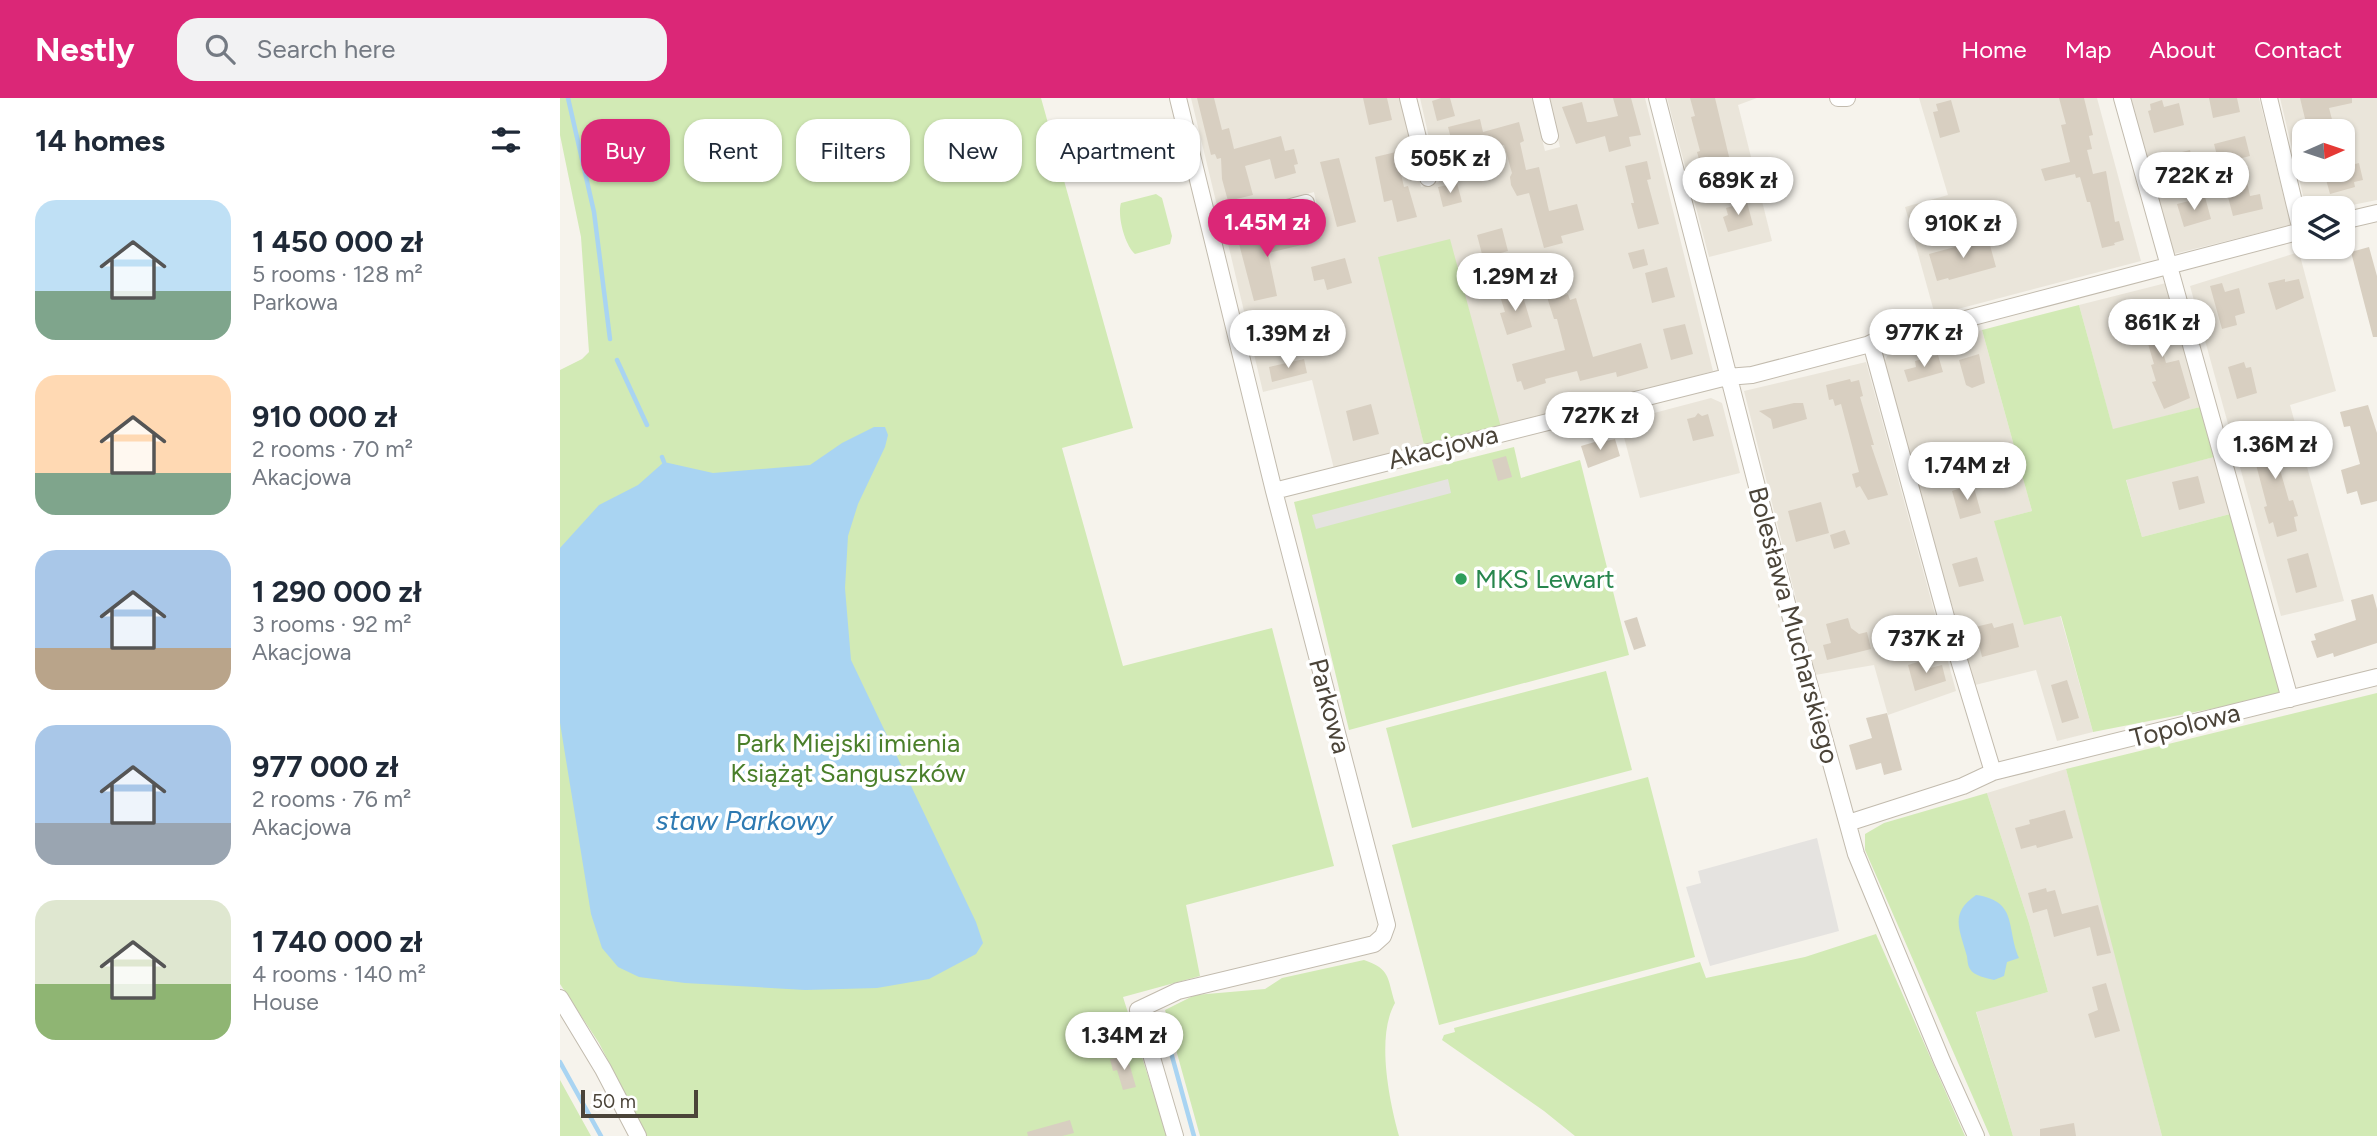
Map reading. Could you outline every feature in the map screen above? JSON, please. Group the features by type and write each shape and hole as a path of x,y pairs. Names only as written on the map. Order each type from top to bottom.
{"street":[{"name":"Parkowa","path":"1175,1136 1138,1010 1178,991 1374,944 1383,936 1387,925 1273,491 1178,98"},
{"path":"1408,98 1428,178"},
{"path":"1541,98 1550,136"},
{"name":"Bolesława Mucharskiego","path":"1657,98 1727,377 1856,854 1976,1136"},
{"path":"1838,98 1847,98"},
{"path":"2122,98 2290,699"},
{"path":"2269,98 2294,196"},
{"path":"1211,228 1306,203"},
{"path":"2355,218 2377,213"},
{"name":"Akacjowa","path":"1273,491 1727,377 1752,375 2292,234"},
{"path":"1871,343 1948,624 1993,772"},
{"name":"Topolowa","path":"1848,823 1963,786 1993,772 2377,677"},
{"path":"560,998 603,1069 638,1136"}],"shaded area":[{"path":"1191,98 1400,98 1421,187 1439,182 1420,98 1532,98 1545,151 1560,147 1548,98 1645,98 1713,371 1502,431 1379,256 1426,453 1336,477 1312,380 1263,392 1226,235 1318,211 1314,192 1220,218 1200,135 1200,119 1196,119"},
{"path":"1667,98 1757,98 1738,105 1772,241 1709,257"},
{"path":"1919,98 2097,98 2141,261 1935,315 1905,207 1948,195"},
{"path":"2128,98 2259,98 2291,225 2170,255"},
{"path":"2280,98 2377,98 2377,200 2355,204 2355,196 2303,196 2300,182 2356,182 2356,119 2292,119 2292,149"},
{"path":"2292,254 2292,259 2301,259 2336,391 2290,405 2344,601 2281,616 2190,286"},
{"path":"2170,282 2204,406 2113,430 2079,305"},
{"path":"1982,330 2032,511 1995,521 2024,624 2060,615 2093,732 2057,741 2036,670 1975,685 1883,365 1888,354"},
{"path":"1866,362 1956,691 1888,715 1874,665 1815,675 1744,391"},
{"path":"1711,398 1722,403 1740,473 1640,498 1620,422"},
{"path":"2218,456 2234,513 2142,537 2126,479"},
{"path":"1448,479 1451,493 1316,529 1312,515"},
{"path":"2066,769 2162,1136 2013,1136 1976,1011 2048,992 1987,793"},
{"path":"1817,838 1839,931 1710,966 1686,887 1701,883 1698,871"}],"green space":[{"name":"Park Miejski imienia Książąt Sanguszków","path":"560,98 1041,98 1047,119 1036,119 1036,182 1064,182 1133,428 1062,448 1123,666 1272,628 1334,866 1186,905 1200,976 1123,997 1167,1136 647,1136 599,1043 560,984 560,370 582,359 589,352 581,237 560,135"},
{"path":"1156,194 1162,198 1172,236 1170,244 1135,254 1123,230 1121,203"},
{"path":"1450,239 1502,431 1426,453 1378,257"},
{"path":"2079,305 2113,429 2204,406 2218,456 2126,480 2142,537 2234,513 2281,689 2277,696 2093,732 2061,616 2024,625 1994,521 2032,511 1982,330"},
{"name":"MKS Lewart","path":"1514,447 1521,478 1580,460 1629,655 1349,730 1294,502"},
{"path":"1606,671 1632,770 1412,828 1386,728"},
{"path":"2377,693 2377,1136 2162,1136 2066,769"},
{"path":"1648,777 1695,957 1439,1025 1392,845"},
{"path":"1987,793 2048,992 1976,1012 2013,1136 1990,1136 1865,850 1865,834 1884,823"},
{"path":"1876,934 1965,1136 1575,1136 1544,1111 1442,1040 1444,1035 1455,1032 1454,1028 1700,962 1706,978 1805,957"},
{"path":"1364,960 1384,971 1395,1003 1389,1017 1385,1050 1388,1087 1399,1136 1200,1136 1165,1010 1195,995 1265,989 1282,978"},
{"path":"560,1080 591,1136 560,1136"}],"water":[{"name":"staw Parkowy","path":"874,427 885,427 888,435 858,504 848,536 845,588 851,660 976,922 983,943 976,954 929,979 877,988 805,990 685,983 639,977 618,967 602,948 591,914 560,723 560,548 599,505 638,485 664,462 713,473 810,465 842,443"},
{"path":"1976,895 1989,898 2005,909 2019,958 2007,962 2004,976 1994,980 1978,975 1970,969 1959,928 1962,908"}],"building":[{"path":"1197,98 1214,98 1222,130 1229,128 1234,149 1281,136 1285,151 1294,149 1298,164 1294,165 1296,173 1275,179 1270,159 1245,166 1253,195 1228,201 1222,179 1221,158 1217,159 1215,154 1211,155"},
{"path":"1363,98 1387,98 1392,120 1369,125"},
{"path":"1450,98 1455,116 1437,121 1432,101"},
{"path":"1613,98 1631,98 1641,135 1629,137 1631,146 1609,152 1605,136 1576,144 1562,107 1582,102 1587,122 1591,122 1618,116"},
{"path":"1690,98 1715,98 1731,165 1728,166 1731,178 1706,184 1697,152 1700,151 1691,117 1695,116"},
{"path":"2059,98 2084,98 2093,135 2089,136 2092,149 2087,150 2093,174 2106,171 2115,222 2119,221 2124,240 2114,243 2115,245 2102,248 2090,202 2087,202 2080,177 2076,178 2075,174 2045,181 2041,169 2070,162 2061,125 2066,124"},
{"path":"2209,98 2237,98 2240,112 2213,118"},
{"path":"2300,98 2352,98 2352,103 2329,108 2332,119 2305,119"},
{"path":"1951,100 1960,132 1940,138 1933,112 1938,111 1936,104"},
{"path":"2162,100 2164,107 2179,103 2184,125 2154,133 2148,111 2151,110 2150,104"},
{"path":"1480,119 1483,132 1519,122 1524,141 1520,143 1526,170 1539,167 1549,211 1577,204 1584,230 1561,236 1563,243 1544,248 1529,193 1517,196 1511,185 1512,173 1504,145 1472,153 1474,163 1449,170 1443,149 1453,146 1448,127"},
{"path":"2245,136 2250,156 2242,158 2250,196 2260,194 2263,209 2233,216 2214,144"},
{"path":"2190,150 2193,162 2188,163 2190,172 2172,177 2166,156"},
{"path":"1396,152 1404,187 1408,186 1417,217 1397,222 1392,200 1384,202 1375,157"},
{"path":"1339,158 1356,222 1337,227 1320,162"},
{"path":"1647,161 1651,179 1647,180 1659,224 1638,229 1625,166"},
{"path":"2359,163 2363,180 2356,182 2356,164"},
{"path":"2327,182 2354,182 2355,187 2330,194"},
{"path":"1457,183 1462,202 1443,207 1438,187"},
{"path":"2205,197 2211,219 2184,227 2177,204"},
{"path":"1747,202 1753,225 1728,232 1723,217 1728,215 1726,208"},
{"path":"1301,224 1306,244 1268,253 1277,296 1254,301 1238,240 1258,235 1260,241 1283,234 1282,229"},
{"path":"1502,228 1508,251 1483,258 1477,235"},
{"path":"1988,238 1996,267 1937,281 1929,254"},
{"path":"2369,247 2377,276 2377,337 2373,337 2353,259 2355,259 2355,251"},
{"path":"1644,249 1648,265 1633,269 1628,253"},
{"path":"1345,258 1352,283 1327,290 1324,279 1314,281 1311,267"},
{"path":"1667,267 1675,297 1652,303 1645,273"},
{"path":"2285,279 2285,282 2299,279 2304,298 2276,310 2268,283"},
{"path":"2222,283 2225,292 2239,288 2245,313 2235,316 2237,325 2222,329 2210,286"},
{"path":"1521,290 1532,327 1507,335 1500,313 1505,312 1500,296"},
{"path":"1561,293 1562,296 1568,294 1570,300 1576,298 1593,357 1641,343 1648,368 1617,377 1616,372 1580,381 1577,371 1545,379 1546,383 1524,390 1521,381 1517,382 1512,364 1565,350 1557,319 1554,319 1547,297"},
{"path":"2168,310 2172,326 2158,334 2166,363 2179,360 2190,398 2164,409 2152,382 2156,381 2151,365 2154,364 2146,337 2139,339 2133,317"},
{"path":"1293,319 1296,333 1262,342 1258,328"},
{"path":"1685,324 1693,354 1671,360 1663,329"},
{"path":"1979,354 1985,383 1972,388 1966,385 1959,360"},
{"path":"1938,355 1943,372 1908,382 1904,370 1916,367 1915,361"},
{"path":"1304,359 1307,373 1272,382 1269,367"},
{"path":"2244,362 2246,368 2251,367 2257,393 2237,399 2228,367"},
{"path":"1850,379 1851,382 1859,380 1863,396 1860,397 1874,445 1871,445 1888,495 1868,500 1860,486 1856,488 1852,474 1859,472 1841,404 1835,406 1833,399 1829,400 1826,385"},
{"path":"1803,403 1807,419 1773,429 1771,419 1759,411"},
{"path":"1371,404 1379,434 1353,441 1346,411"},
{"path":"2368,405 2377,433 2377,501 2361,505 2357,491 2347,494 2341,470 2360,464 2350,426 2344,427 2340,412"},
{"path":"1698,413 1702,416 1708,414 1714,436 1693,441 1687,419"},
{"path":"2276,425 2279,439 2284,438 2289,460 2278,463 2289,501 2293,500 2298,516 2294,517 2297,531 2277,537 2273,522 2269,524 2264,507 2267,506 2254,457 2258,456 2254,438 2262,436 2260,429"},
{"path":"1615,439 1620,456 1588,468 1581,446"},
{"path":"1506,456 1512,477 1498,481 1492,460"},
{"path":"2198,476 2205,503 2179,510 2172,482"},
{"path":"1973,484 1981,513 1960,519 1952,491"},
{"path":"1821,502 1829,533 1796,542 1788,511"},
{"path":"1845,530 1850,544 1834,549 1830,535"},
{"path":"2308,553 2317,587 2296,593 2287,559"},
{"path":"1977,557 1984,581 1959,587 1952,564"},
{"path":"2373,594 2377,609 2377,643 2334,657 2333,653 2317,658 2311,641 2316,640 2314,634 2356,620 2351,600"},
{"path":"1637,617 1646,646 1634,650 1624,621"},
{"path":"1848,618 1851,628 1859,634 1867,632 1871,649 1827,660 1823,645 1831,643 1826,624"},
{"path":"1992,623 1994,628 2013,623 2019,647 1982,657 1975,627"},
{"path":"1928,659 1930,668 1942,665 1946,681 1915,691 1908,665"},
{"path":"2067,680 2079,718 2062,723 2051,685"},
{"path":"1887,713 1902,770 1884,775 1881,763 1856,770 1849,745 1872,738 1866,718"},
{"path":"2065,810 2073,838 2037,848 2036,845 2021,849 2015,828 2030,824 2029,820"},
{"path":"2046,888 2047,892 2055,890 2062,914 2098,905 2111,953 2097,956 2090,927 2054,937 2047,909 2033,913 2028,893"},
{"path":"2106,983 2120,1031 2095,1038 2088,1014 2098,1010 2092,987"},
{"path":"1127,1056 1136,1087 1123,1090 1117,1070 1113,1071 1110,1059"},
{"path":"1070,1120 1074,1133 1062,1136 1028,1136 1027,1132"},
{"path":"2074,1123 2076,1136 2040,1136 2040,1129"}],"waterway":[{"path":"568,98 594,212 610,339"},
{"path":"617,360 647,425"},
{"path":"662,457 664,462"},
{"path":"1164,1027 1194,1136"},
{"path":"560,1062 601,1136"}],"place":[{"name":"MKS Lewart","path":"1461,579"}]}
